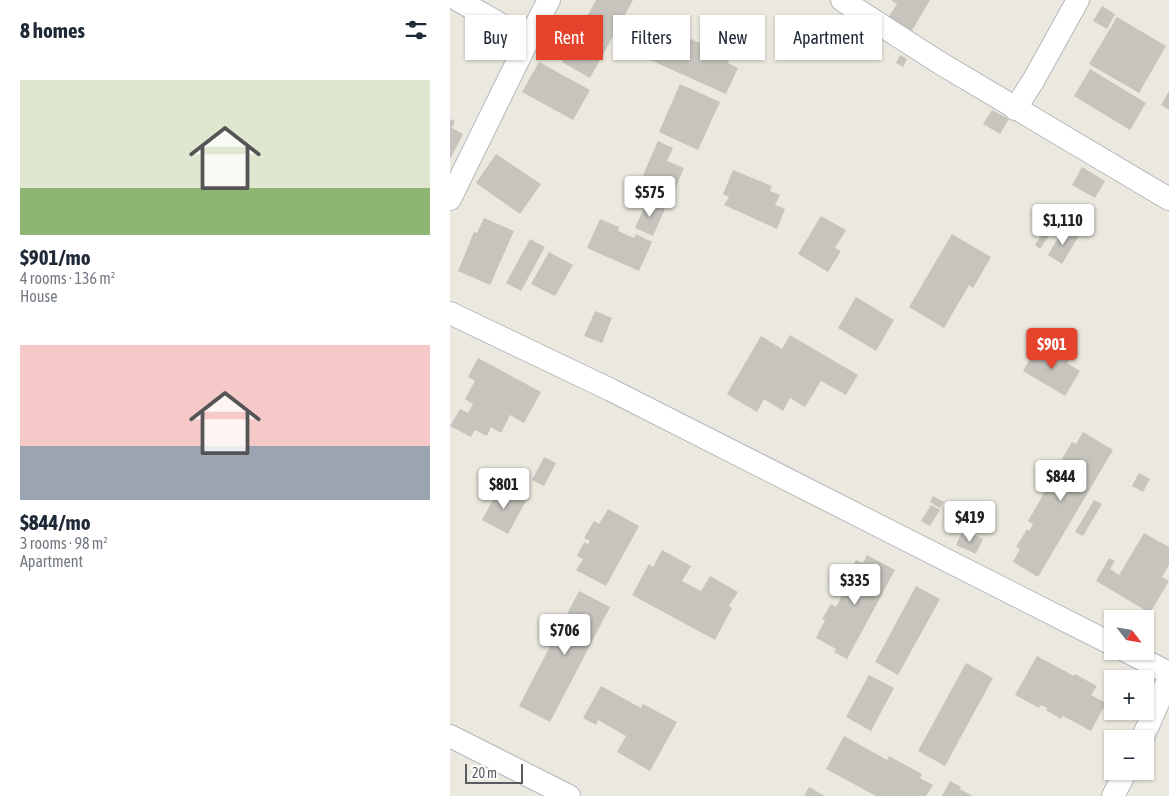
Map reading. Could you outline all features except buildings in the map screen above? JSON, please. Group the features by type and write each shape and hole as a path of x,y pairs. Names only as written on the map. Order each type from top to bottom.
{"street":[{"path":"458,0 528,40"},
{"path":"450,199 549,0"},
{"path":"842,0 1015,109 1169,199"},
{"path":"1015,109 1033,81 1078,0"},
{"path":"450,313 611,390 1104,640"},
{"path":"1144,660 1169,673"},
{"path":"1146,730 1169,678"},
{"path":"450,736 569,796"},
{"path":"1114,796 1122,780"}]}
